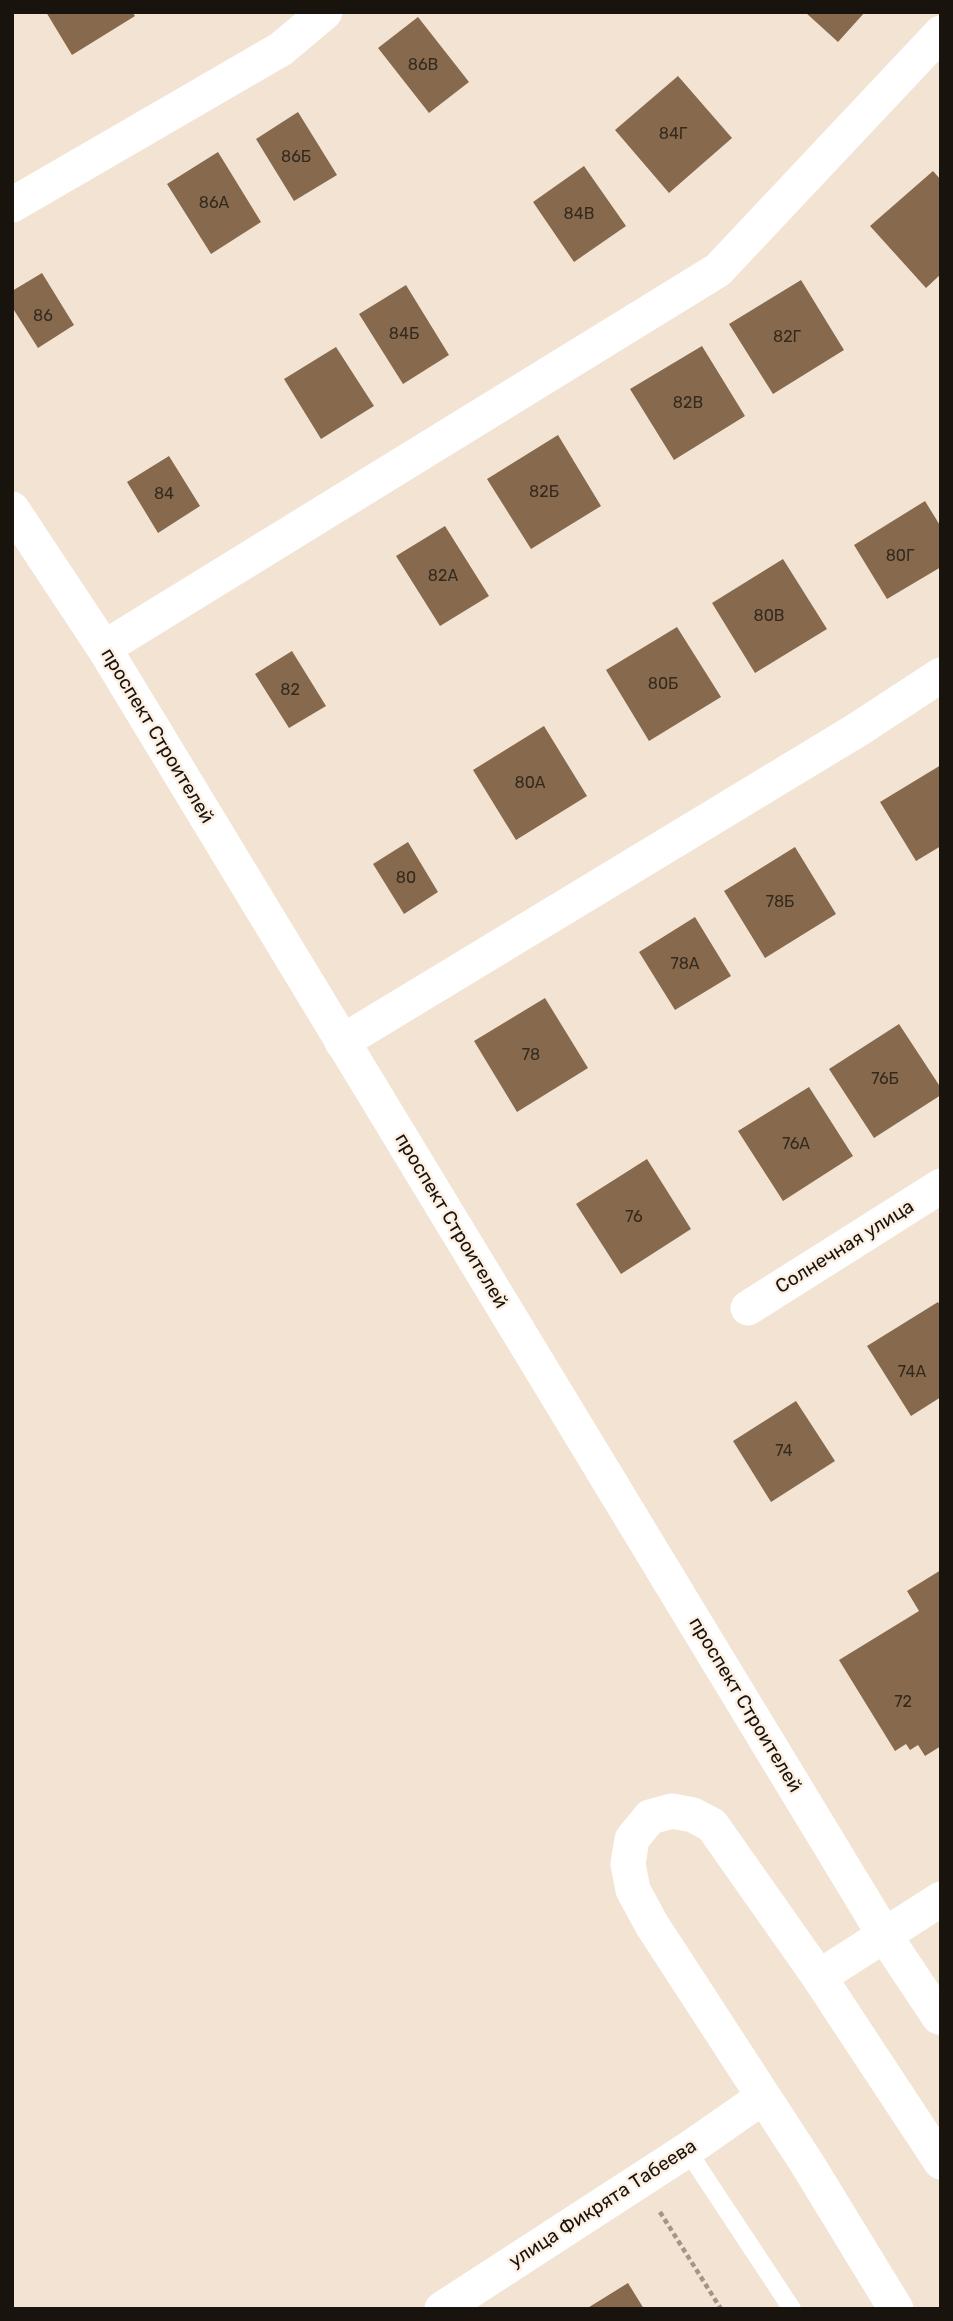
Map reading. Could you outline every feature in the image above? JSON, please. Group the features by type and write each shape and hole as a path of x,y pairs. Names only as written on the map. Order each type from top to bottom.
{"street":[{"path":"12,205 281,49 325,12"},
{"path":"104,648 718,270 941,33"},
{"name":"проспект Строителей","path":"12,509 104,648 885,1936 940,2018"},
{"path":"342,1042 857,730 941,675"},
{"name":"Солнечная улица","path":"748,1308 941,1186"},
{"path":"896,2309 652,1925 633,1890 628,1864 632,1839 650,1816 673,1811 693,1815 712,1825 819,1977 941,2162"},
{"path":"819,1977 941,1899"},
{"name":"улица Фикрята Табеева","path":"442,2309 687,2150 763,2097"}],"lane":[{"path":"687,2150 792,2309"}],"path":[{"path":"640,2180 721,2309"}],"building":[{"path":"46,12 132,12 135,16 72,55"},
{"path":"805,12 865,12 838,42"},
{"path":"418,17 469,82 429,113 378,48"},
{"path":"678,76 732,138 669,193 615,130"},
{"path":"298,112 337,175 294,201 256,139"},
{"path":"218,152 261,222 211,254 167,184"},
{"path":"584,166 626,226 574,262 533,202"},
{"path":"933,171 941,180 941,274 926,288 870,226"},
{"path":"42,273 74,325 38,348 12,307 12,291"},
{"path":"801,280 844,350 773,394 729,324"},
{"path":"406,285 449,355 403,384 359,314"},
{"path":"702,346 745,416 674,460 630,389"},
{"path":"336,347 374,406 321,439 284,379"},
{"path":"558,435 601,506 531,549 487,479"},
{"path":"169,456 200,506 158,533 127,482"},
{"path":"925,501 941,527 941,567 887,599 854,545"},
{"path":"445,526 489,596 440,626 396,556"},
{"path":"783,559 827,629 755,673 712,603"},
{"path":"677,627 721,697 649,741 606,670"},
{"path":"292,651 326,706 289,728 255,674"},
{"path":"544,726 587,796 516,840 473,770"},
{"path":"941,765 941,846 916,861 880,802"},
{"path":"408,842 438,892 404,914 373,864"},
{"path":"795,847 836,914 765,958 724,891"},
{"path":"695,917 731,976 675,1010 639,952"},
{"path":"545,998 588,1068 517,1112 474,1041"},
{"path":"899,1024 941,1088 941,1095 874,1138 829,1069"},
{"path":"809,1087 853,1156 783,1201 738,1131"},
{"path":"647,1159 691,1229 621,1274 576,1204"},
{"path":"938,1302 941,1306 941,1397 911,1416 867,1346"},
{"path":"796,1401 835,1461 771,1502 733,1441"},
{"path":"941,1570 941,1746 925,1756 918,1745 910,1750 906,1744 895,1751 839,1660 919,1611 907,1591"},
{"path":"628,2283 644,2309 586,2309"}]}
